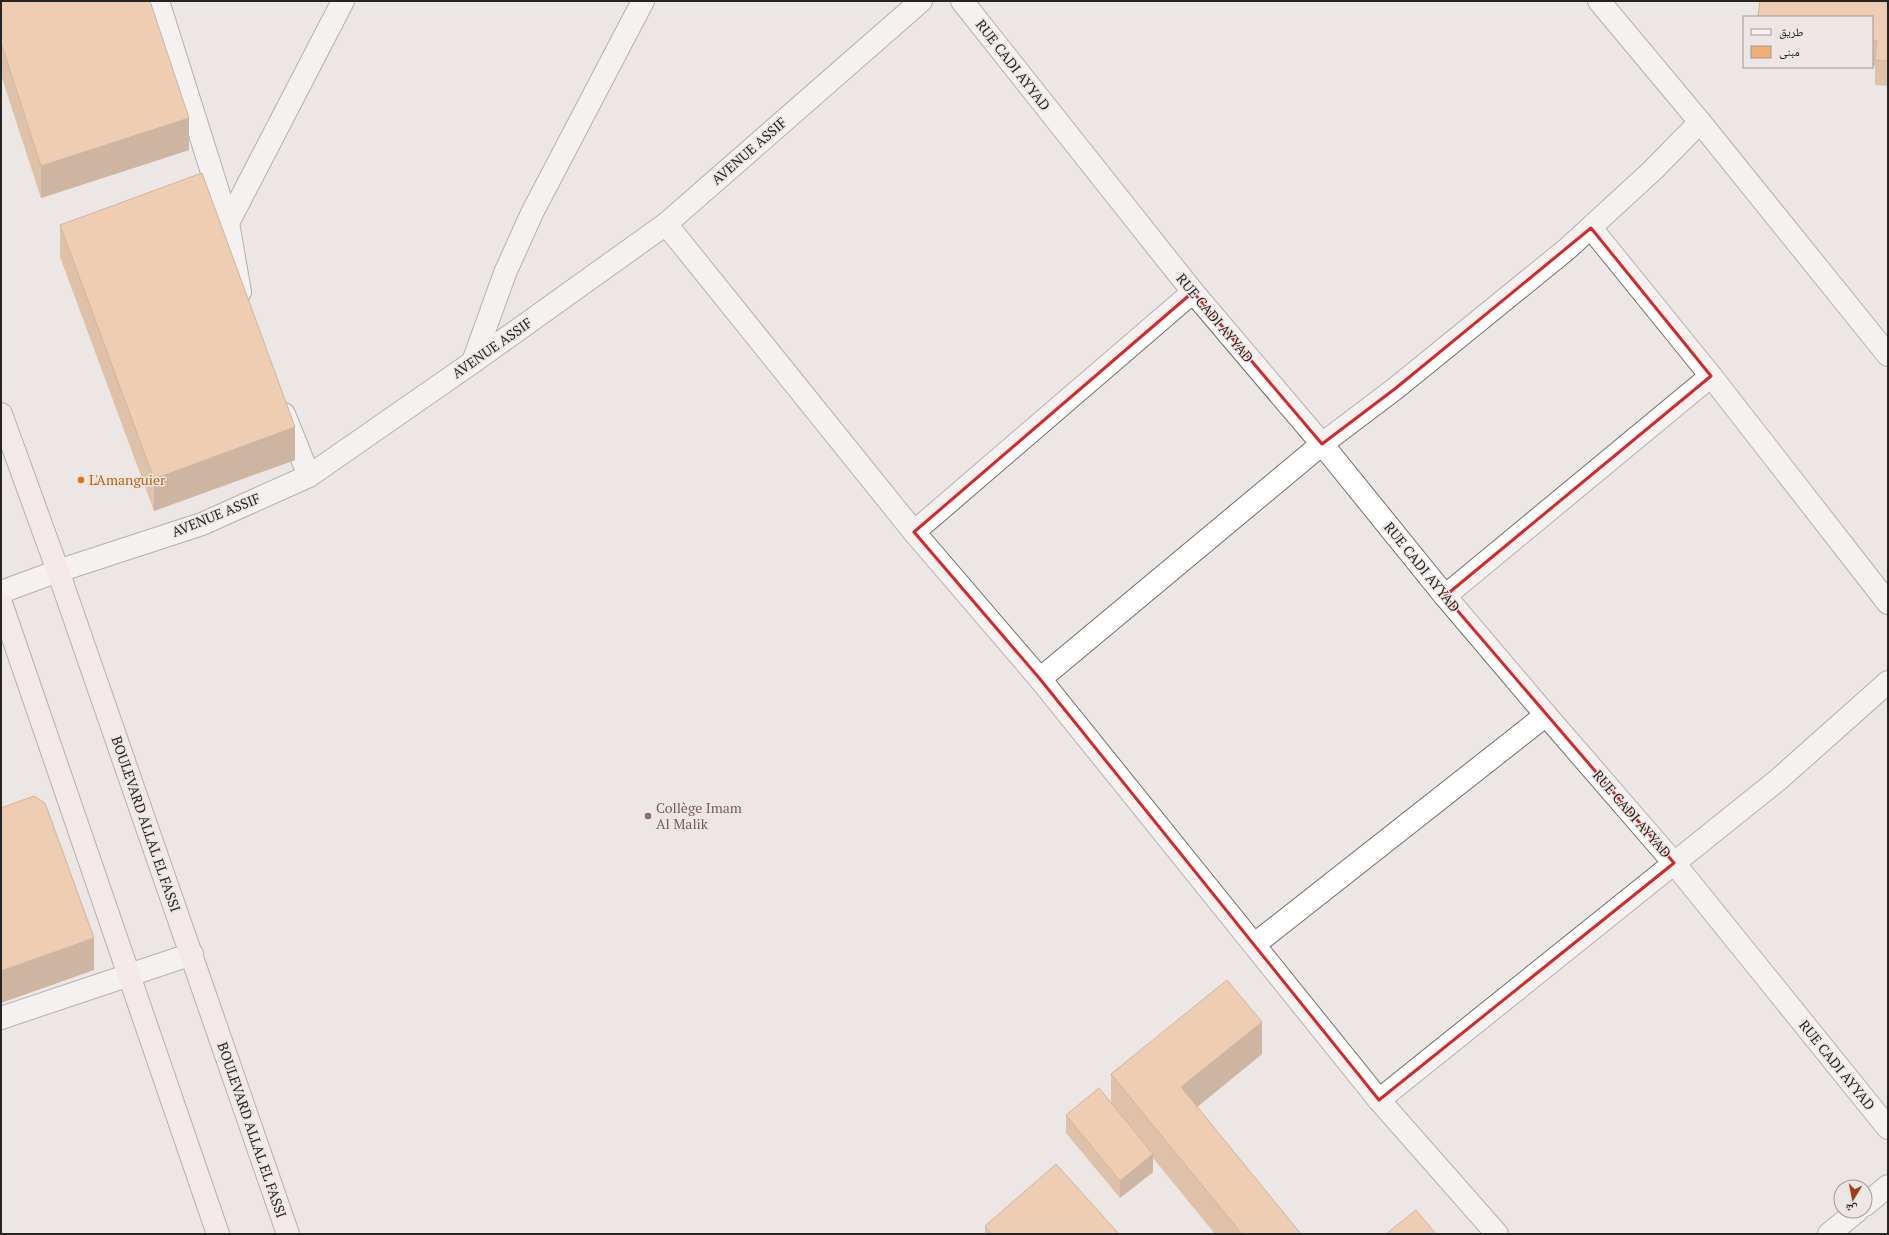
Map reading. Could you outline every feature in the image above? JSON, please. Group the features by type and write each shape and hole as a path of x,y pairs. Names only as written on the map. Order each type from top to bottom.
{"main road":[{"name":"BOULEVARD ALLAL EL FASSI","path":"1,414 58,571 288,1234"},
{"path":"1,603 218,1234"}],"street":[{"path":"158,1 228,223 243,311"},
{"path":"228,223 343,1"},
{"path":"473,362 505,273 532,213 643,1"},
{"name":"AVENUE ASSIF","path":"1,592 58,571 202,524 309,476 473,362 666,224 921,1"},
{"name":"RUE CADI AYYAD","path":"962,1 1193,292 1322,444 1445,596 1674,863 1888,1128"},
{"path":"1599,1 1700,122 1888,355"},
{"path":"1040,679 1322,444 1396,388 1567,250 1653,170 1700,122"},
{"path":"666,224 914,532 1040,679 1255,944 1379,1100 1497,1234"},
{"path":"1591,228 1711,376 1888,603"},
{"path":"914,532 1193,292"},
{"path":"1445,596 1711,376"},
{"path":"278,397 309,476"},
{"path":"1379,1100 1779,779 1888,682"},
{"path":"1255,944 1546,715"},
{"path":"1,1018 192,954"},
{"path":"1873,1198 1888,1186"},
{"path":"1829,1234 1847,1219"}],"highlighted area":[{"path":"1591,228 1711,376 1445,596 1674,863 1379,1100 1040,679 914,532 1193,292 1322,444 1396,388"}],"building":[{"path":"1,1 150,1 189,118 41,166 1,43"},
{"path":"1760,1 1887,1 1888,61 1875,60 1877,41 1873,40 1873,16 1758,16"},
{"path":"202,173 295,427 154,479 60,225"},
{"path":"34,796 45,803 94,938 1,971 1,808"},
{"path":"1227,980 1262,1022 1181,1087 1301,1234 1242,1234 1111,1074"},
{"path":"1099,1088 1153,1154 1120,1181 1066,1115"},
{"path":"1056,1164 1119,1234 992,1234 985,1226"},
{"path":"1416,1210 1436,1234 1386,1234"}],"place":[{"name":"L'Amanguier","path":"81,480"},
{"name":"Collège Imam Al Malik","path":"648,816"}]}
